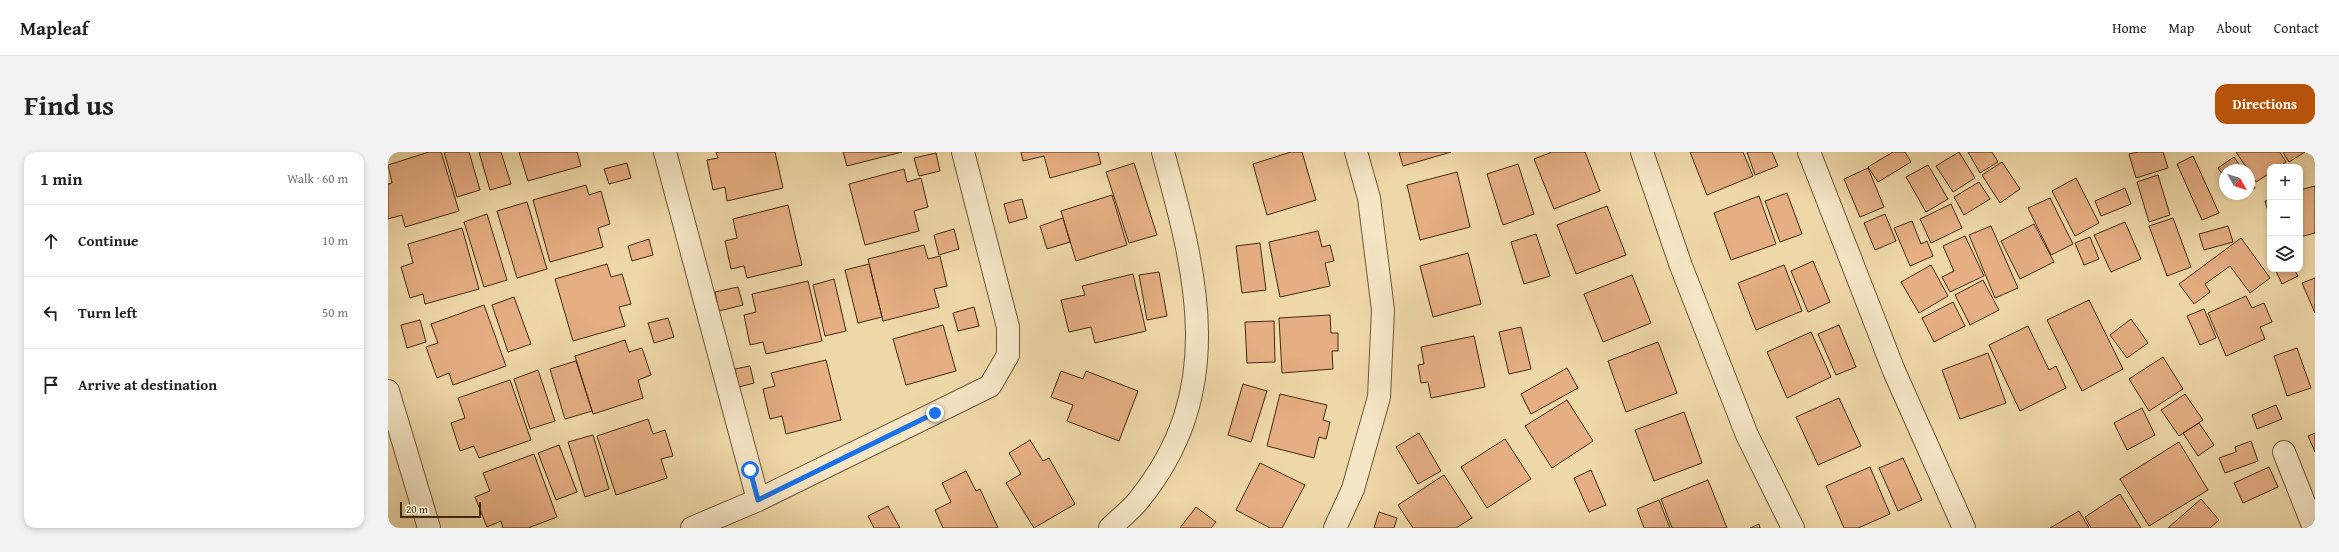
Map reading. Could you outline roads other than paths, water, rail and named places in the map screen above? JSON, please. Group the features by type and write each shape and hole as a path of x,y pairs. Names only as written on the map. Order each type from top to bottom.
{"street":[{"path":"665,152 758,500"},
{"path":"692,528 758,500 990,386 1008,355 1008,328 963,152"},
{"path":"1110,528 1138,501 1173,450 1191,403 1198,353 1196,296 1182,219 1163,152"},
{"path":"1335,528 1353,489 1379,397 1383,310 1369,198 1356,152"},
{"path":"1642,152 1681,266 1747,435 1793,528"},
{"path":"1809,152 1894,371 1964,528"},
{"path":"388,391 429,528"},
{"path":"2284,452 2314,528"}]}
